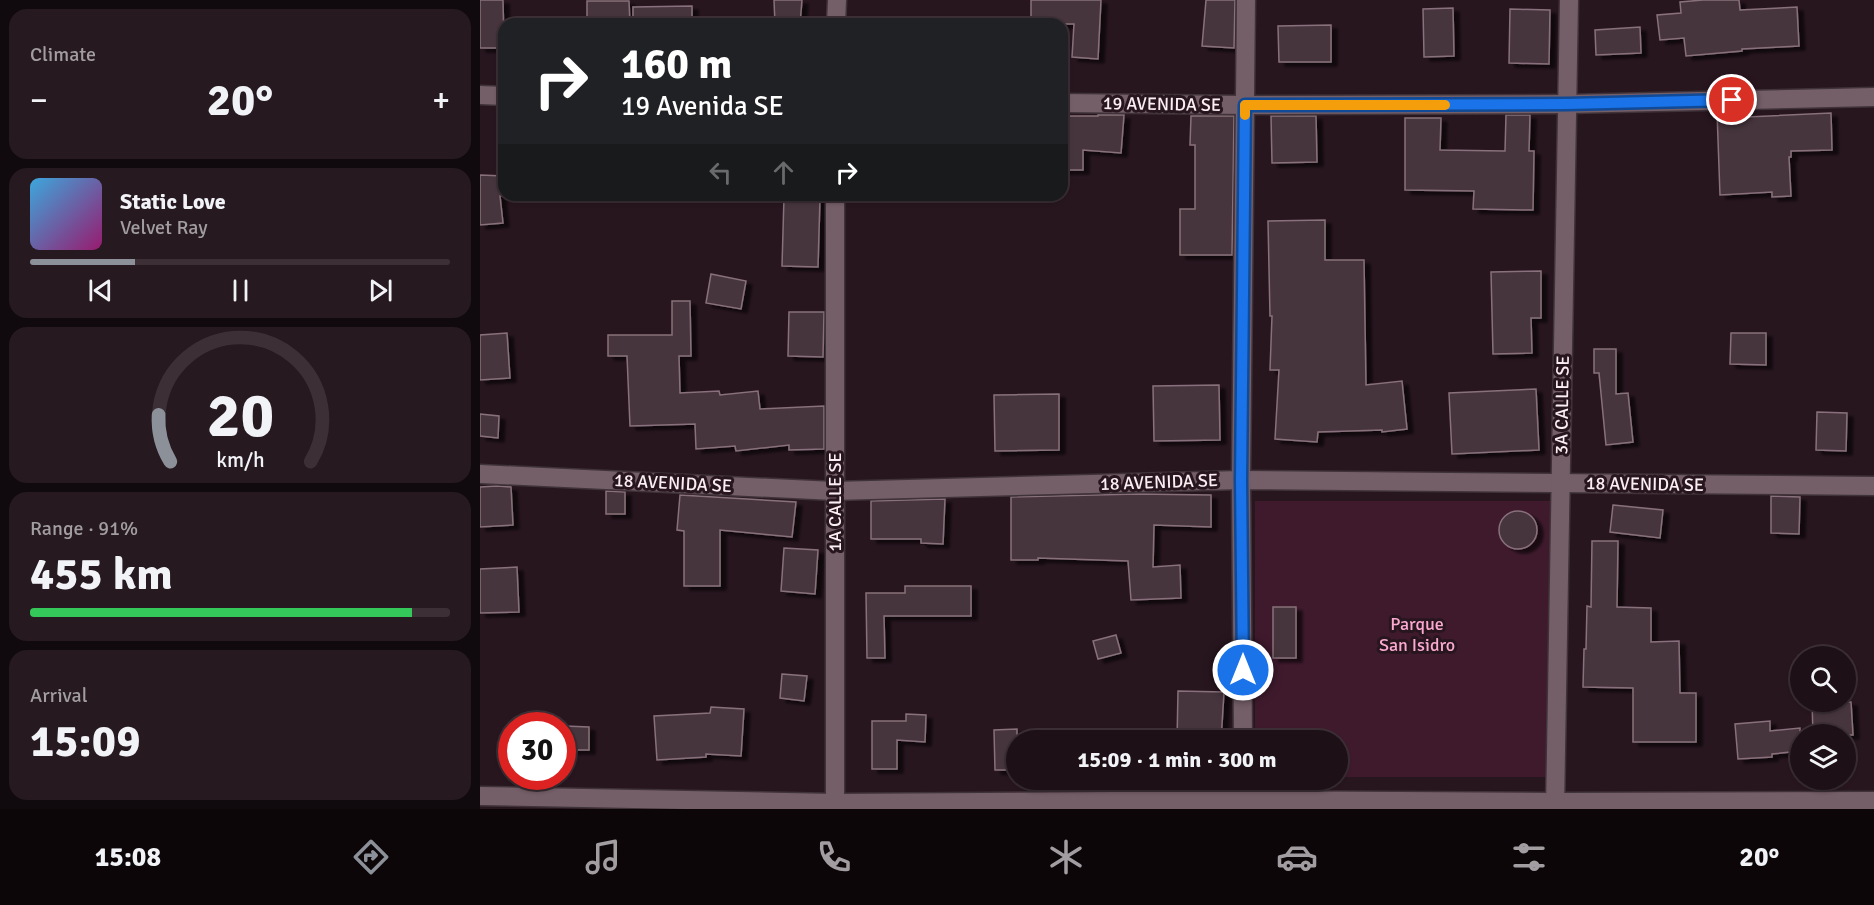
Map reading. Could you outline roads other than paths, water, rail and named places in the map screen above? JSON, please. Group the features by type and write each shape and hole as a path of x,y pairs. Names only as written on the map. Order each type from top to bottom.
{"street":[{"path":"837,0 837,18"},
{"path":"1243,730 1241,480 1246,0"},
{"name":"3A CALLE SE","path":"1556,806 1569,0"},
{"path":"480,95 498,96"},
{"name":"19 AVENIDA SE","path":"1068,103 1567,104 1874,97"},
{"name":"1A CALLE SE","path":"834,806 835,201"},
{"name":"18 AVENIDA SE","path":"480,474 834,491 1241,480 1874,486"},
{"path":"480,796 834,806 1244,804 1556,806 1874,801"}],"park label":[{"name":"Parque San Isidro","path":"1417,634"}]}
